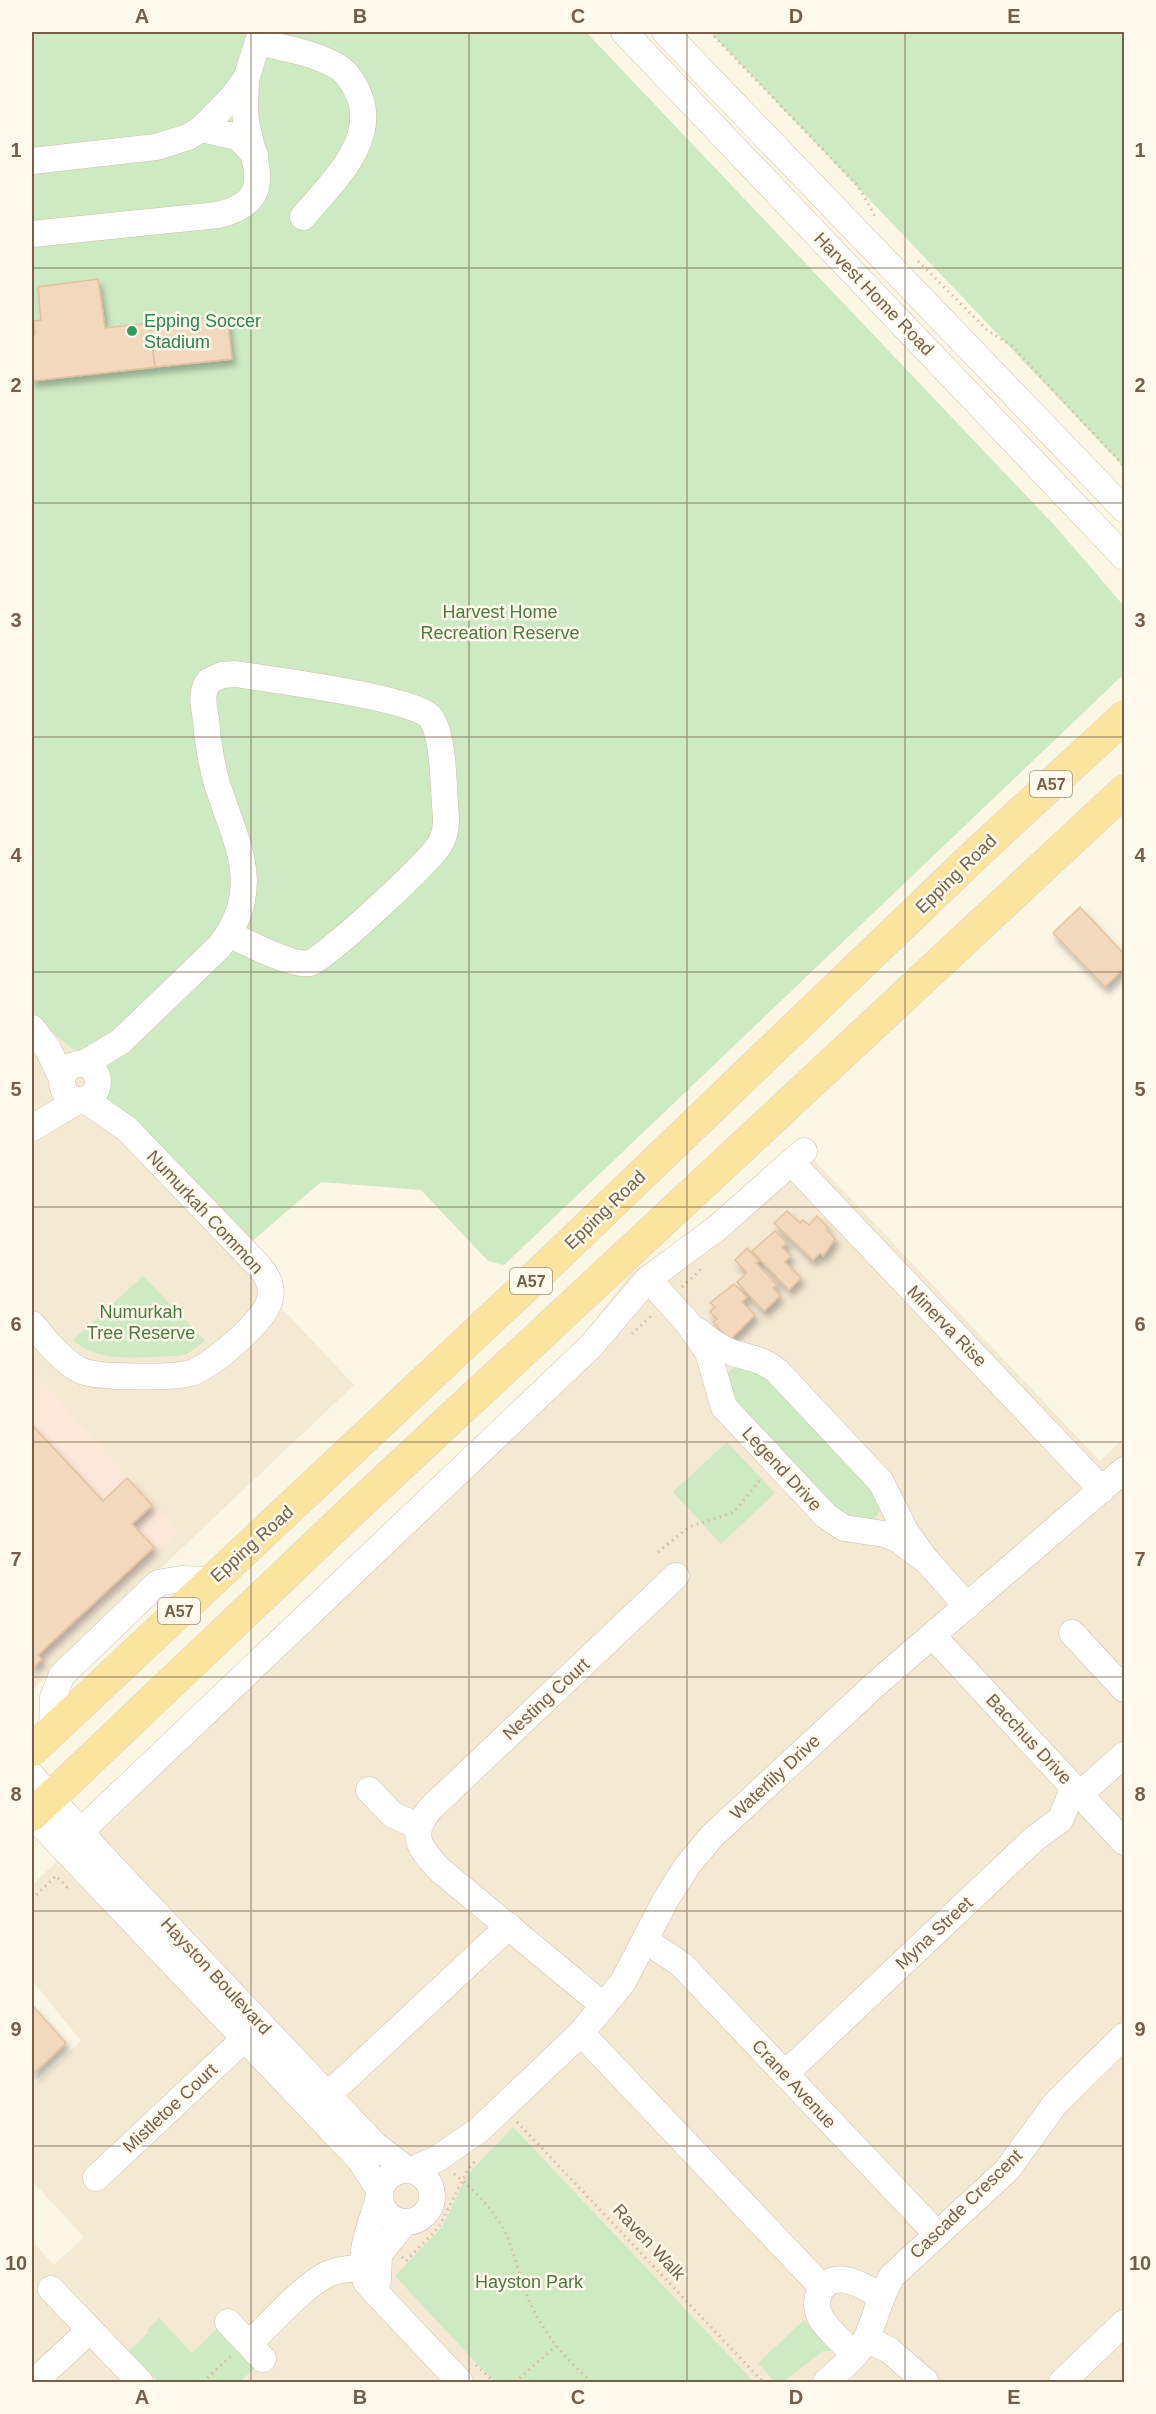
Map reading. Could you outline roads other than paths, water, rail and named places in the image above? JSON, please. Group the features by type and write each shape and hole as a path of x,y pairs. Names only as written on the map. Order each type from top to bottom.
{"main road":[{"name":"Epping Road","path":"42,1740 511,1300 978,852 1125,717"},
{"path":"35,1804 1125,791"}],"street":[{"name":"Harvest Home Road","path":"624,32 1125,557"},
{"name":"Harvest Home Road","path":"665,32 1125,509"},
{"path":"32,234 234,211 249,202 256,188 259,170 245,118 246,79 260,37 335,65 352,80 361,98 364,118 361,138 352,156 303,217"},
{"path":"32,161 156,147 173,143 201,129 230,100 246,79"},
{"path":"201,129 238,137 255,155"},
{"path":"1022,402 1125,489"},
{"path":"32,1127 229,934 241,906 245,869 235,830 211,764 203,695 209,681 222,675 236,674 376,698 415,706 427,713 438,733 446,817 446,829 437,850 318,960 300,963 229,934"},
{"name":"Numurkah Common","path":"32,1324 64,1359 89,1373 105,1376 183,1374 206,1367 216,1359 268,1307 271,1291 266,1275 33,1030"},
{"name":"Minerva Rise","path":"648,1279 717,1228 797,1157 1102,1490"},
{"path":"71,1839 591,1346 648,1279"},
{"name":"Legend Drive","path":"648,1279 687,1322 708,1352 724,1407 826,1516 844,1528 865,1533 884,1534 899,1540 927,1561"},
{"name":"Legend Drive","path":"687,1322 715,1344 735,1353 763,1360 777,1371 881,1482 906,1532 927,1561 967,1606"},
{"path":"718,1385 723,1370 732,1361 751,1356"},
{"name":"Waterlily Drive","path":"409,2170 437,2159 479,2130 581,2033 624,1982 687,1866 712,1836 877,1683 1125,1470"},
{"path":"865,1533 880,1525 892,1504"},
{"name":"Nesting Court","path":"418,1826 431,1808 676,1576"},
{"path":"1072,1633 1125,1689"},
{"name":"Bacchus Drive","path":"933,1636 1125,1842"},
{"path":"1077,1791 1125,1755"},
{"path":"369,1790 393,1815 418,1826 419,1844 426,1855 604,2006"},
{"name":"Myna Street","path":"785,2074 1019,1853 1060,1820 1077,1791"},
{"name":"Hayston Boulevard","path":"35,1804 71,1839 252,2031 360,2160 380,2194"},
{"path":"328,2095 509,1926"},
{"name":"Crane Avenue","path":"645,1941 681,1964 937,2234"},
{"name":"Hayston Boulevard","path":"252,2031 328,2095 374,2144 409,2170"},
{"name":"Mistletoe Court","path":"96,2178 252,2031"},
{"path":"581,2033 822,2287"},
{"name":"Cascade Crescent","path":"861,2347 880,2296 892,2276 1007,2170 1055,2104 1125,2036"},
{"name":"Waterlily Drive","path":"432,2198 456,2175 479,2130"},
{"path":"380,2194 385,2212 397,2221 405,2222 421,2218 431,2206 430,2183 409,2170 389,2176 380,2194 364,2247 369,2269 381,2298 460,2382"},
{"path":"369,2269 386,2242 405,2222"},
{"path":"228,2322 249,2352 315,2282 330,2272 369,2269"},
{"path":"880,2296 843,2279 831,2281 822,2287 817,2297 820,2315 861,2347 889,2350 926,2382"},
{"path":"51,2289 140,2382"},
{"path":"1062,2382 1125,2323"},
{"path":"34,2382 90,2330"},
{"path":"826,2382 861,2347"}],"place":[{"name":"Epping Soccer Stadium","path":"132,331"}],"park label":[{"name":"Harvest Home Recreation Reserve","path":"500,622"},
{"name":"Numurkah Tree Reserve","path":"141,1322"},
{"name":"Hayston Park","path":"529,2282"}]}
